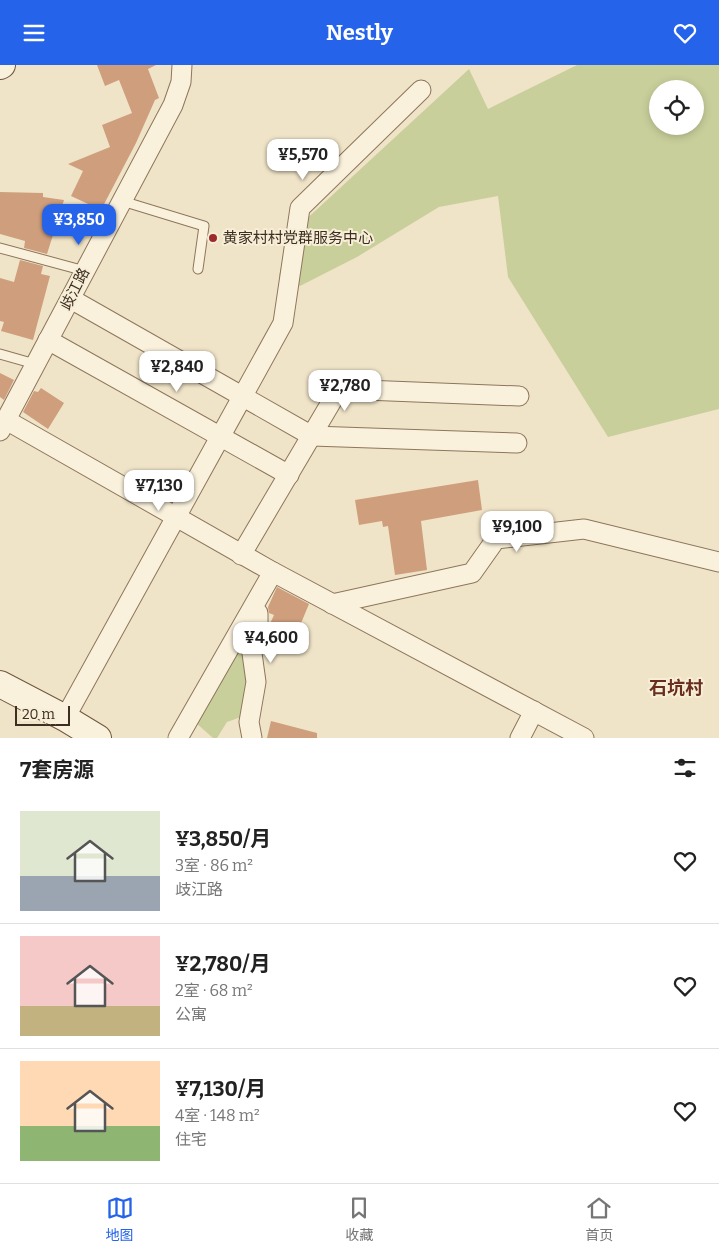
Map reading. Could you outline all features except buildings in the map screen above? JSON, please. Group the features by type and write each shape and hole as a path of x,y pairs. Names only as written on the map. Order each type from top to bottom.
{"street":[{"name":"歧江路","path":"3,425 173,105 181,83 182,65"},
{"path":"65,718 283,323 300,208 421,91"},
{"path":"71,299 312,436 518,443"},
{"path":"48,340 289,475"},
{"path":"242,555 339,389 519,396"},
{"path":"3,425 176,517 273,573 584,738"},
{"path":"332,603 472,573 496,539 574,530 584,529 719,562"},
{"path":"178,738 273,573"},
{"path":"252,738 249,722 256,682 250,639 259,619 254,606"},
{"path":"0,684 65,718 98,738"},
{"path":"520,738 534,711"}],"lane":[{"path":"122,201 204,225 198,269"},
{"path":"0,248 85,271"},
{"path":"0,354 36,364"}],"green space":[{"path":"577,65 719,65 719,409 608,437 508,277 498,196 439,207 357,257 300,286 279,276 288,236 469,69 488,109"},
{"path":"242,642 250,683 244,716 227,722 217,738 213,738 196,723"}],"place":[{"name":"黄家村村党群服务中心","path":"213,238"}],"district":[{"name":"石坑村","path":"676,688"}]}
